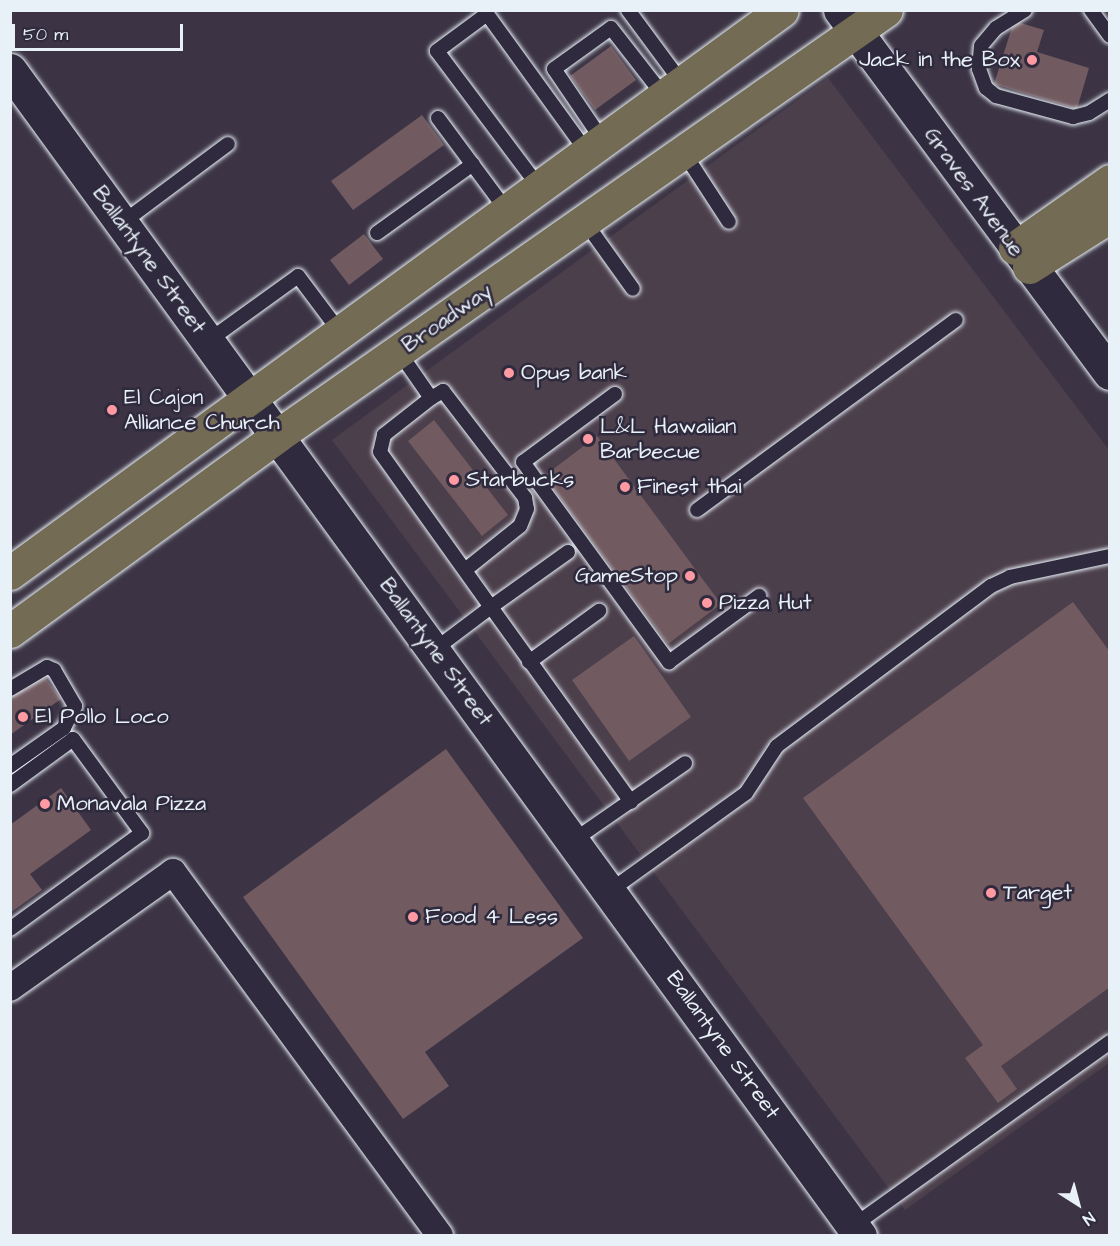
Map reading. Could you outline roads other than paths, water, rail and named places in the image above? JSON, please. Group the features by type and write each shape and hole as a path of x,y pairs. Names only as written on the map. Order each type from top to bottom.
{"main road":[{"path":"10,573 782,10"},
{"name":"Broadway","path":"10,630 277,436 684,153 848,22 886,10"},
{"name":"Graves Avenue","path":"848,22 1110,373"},
{"name":"Ballantyne Street","path":"10,70 611,890 857,1231"},
{"path":"1022,257 1110,181"},
{"path":"1022,257 1110,216"}],"street":[{"path":"10,988 172,872 440,1236"}],"lane":[{"path":"628,10 673,90"},
{"path":"1025,10 996,28 981,46 979,69 986,88 996,96 1073,117 1089,113 1110,100"},
{"path":"1091,10 1110,36"},
{"path":"539,188 437,51 445,44 487,14 595,147"},
{"path":"595,147 554,69 611,28 673,90"},
{"path":"438,118 507,211"},
{"path":"122,223 228,144"},
{"path":"684,153 729,222"},
{"path":"377,233 472,164"},
{"path":"585,222 633,289"},
{"path":"208,341 298,276 341,333"},
{"path":"697,510 956,320"},
{"path":"399,352 431,398"},
{"path":"465,570 520,526 526,509 525,498 443,391 384,435 380,452 631,802"},
{"path":"615,394 523,462 669,662 759,596"},
{"path":"434,650 568,552"},
{"path":"611,890 746,793 777,746 991,586 1011,576 1110,556"},
{"path":"529,662 598,611"},
{"path":"10,688 47,667 54,670 75,706 64,728 10,766"},
{"path":"10,785 73,739 142,832 10,929"},
{"path":"574,840 685,763"},
{"path":"857,1231 1110,1042"}],"place":[{"name":"Jack in the Box","path":"1032,60"},
{"name":"Opus bank","path":"509,373"},
{"name":"El Cajon Alliance Church","path":"112,410"},
{"name":"L&L Hawaiian Barbecue","path":"588,439"},
{"name":"Starbucks","path":"454,480"},
{"name":"Finest thai","path":"625,487"},
{"name":"GameStop","path":"690,576"},
{"name":"Pizza Hut","path":"707,603"},
{"name":"El Pollo Loco","path":"23,717"},
{"name":"Monavala Pizza","path":"45,804"},
{"name":"Target","path":"991,893"},
{"name":"Food 4 Less","path":"413,917"}]}
